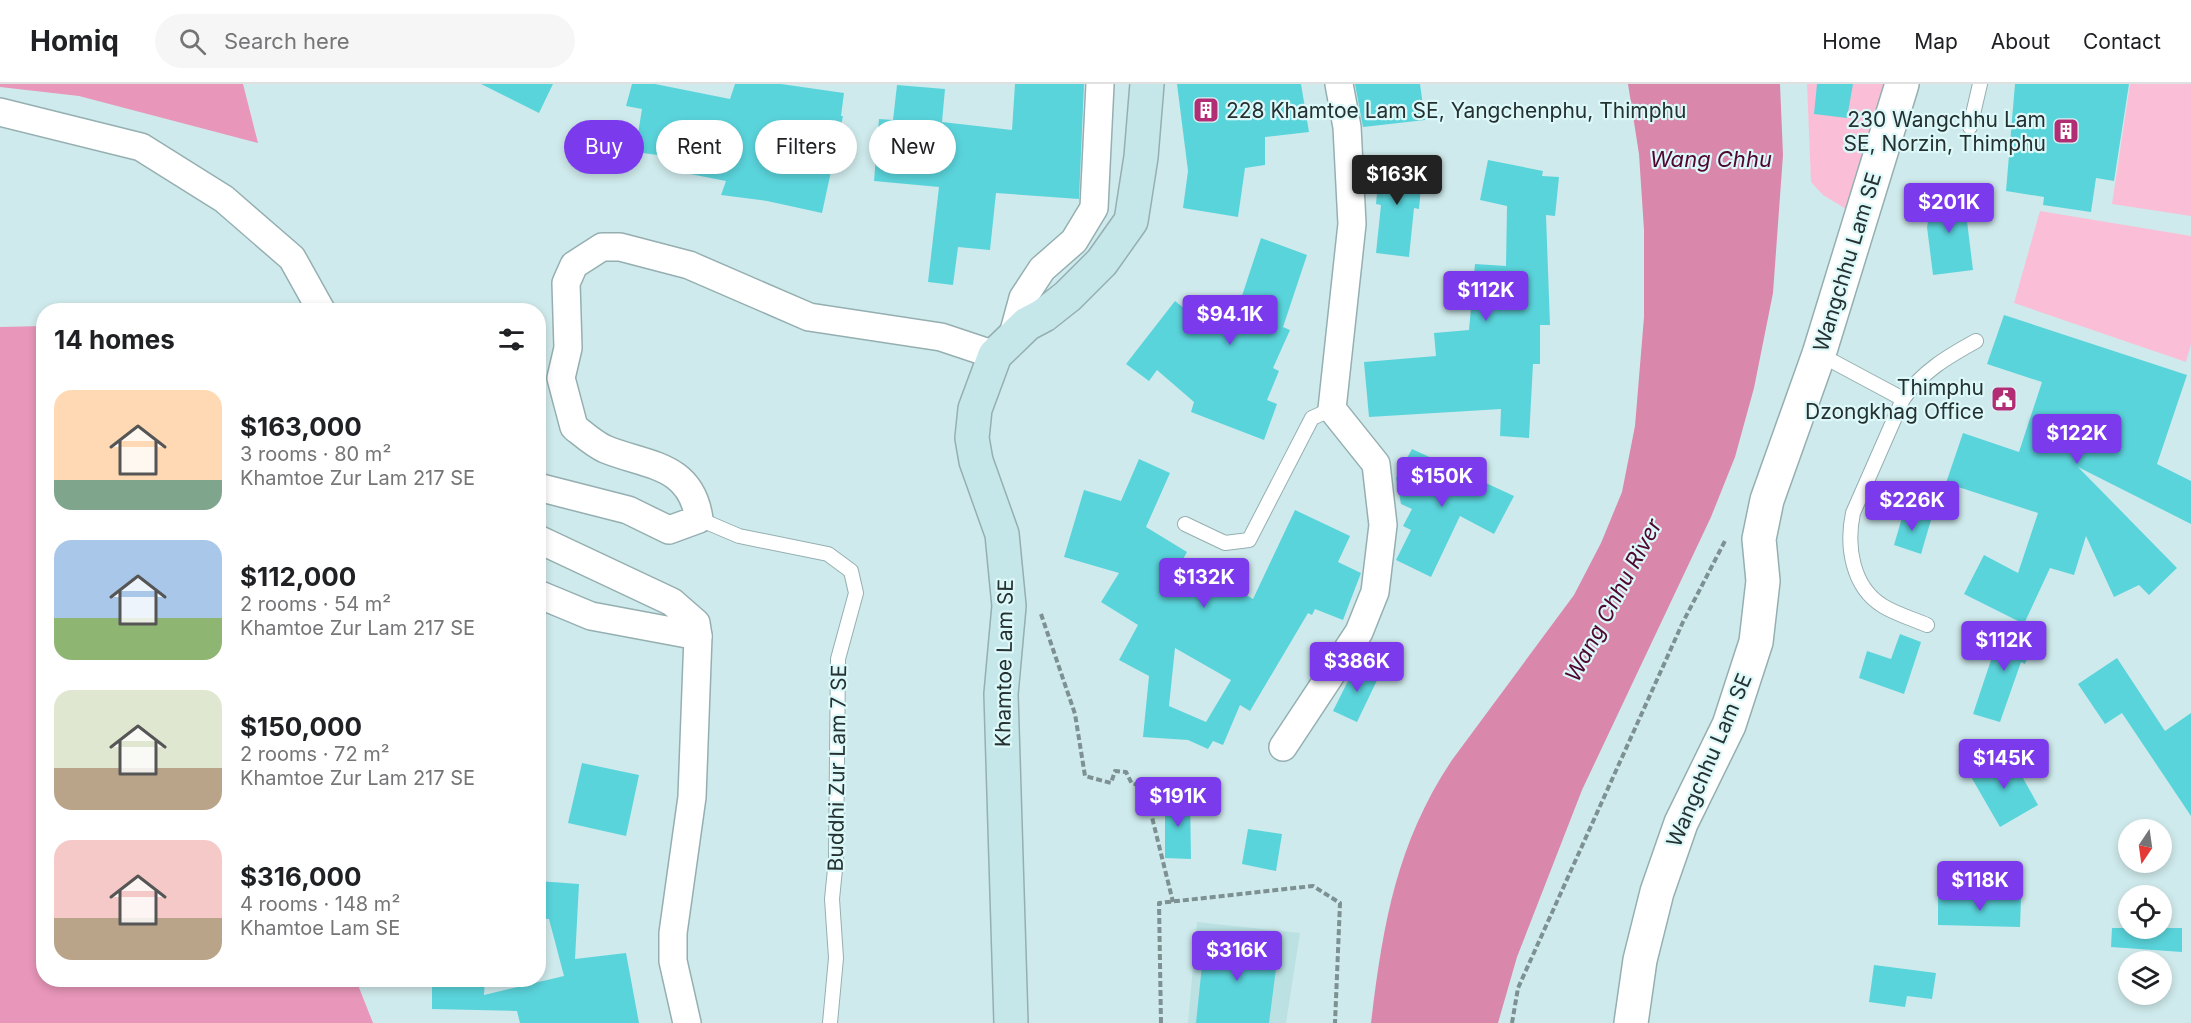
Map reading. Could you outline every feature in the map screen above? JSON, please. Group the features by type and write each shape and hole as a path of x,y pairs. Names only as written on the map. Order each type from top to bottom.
{"main road":[{"name":"Khamtoe Lam SE","path":"1011,1023 1001,694 1009,606 1002,534 976,461 972,438 975,409 1003,349 1027,324 1044,315 1068,296 1102,262 1131,221 1141,157 1147,84"}],"street":[{"path":"546,489 628,510 669,530 699,519 696,501 670,470 603,448 574,427 561,378 568,348 566,283 574,265 602,247 620,247 689,265 809,317 1003,349 1023,298 1042,269 1074,241 1094,208 1100,84"},
{"path":"1283,747 1359,632 1375,591 1383,525 1376,464 1332,409 1352,224 1347,127 1339,84"},
{"name":"Wangchhu Lam SE","path":"1632,1023 1640,960 1657,892 1681,823 1729,724 1756,642 1763,581 1759,539 1767,500 1819,354 1902,84"},
{"path":"0,112 141,147 224,199 292,258 317,303"},
{"path":"546,543 672,602 696,623 698,636 692,797 673,933 673,961 687,1023"},
{"path":"546,597 591,616 698,636"}],"lane":[{"path":"1971,127 1980,84"},
{"path":"1927,625 1883,606 1869,594 1859,580 1851,555 1849,531 1853,513 1903,399 1915,382 1934,364 1976,341"},
{"path":"1819,354 1903,399"},
{"path":"1185,524 1225,543 1249,540 1312,417 1332,409"},
{"name":"Buddhi Zur Lam 7 SE","path":"699,519 739,536 828,554 851,571 856,593 838,659 836,859 832,898 836,958 830,1023"}],"path":[{"path":"1512,1023 1518,988 1683,622 1729,532"},
{"path":"1006,579 1040,609 1076,714 1085,776 1111,783 1115,771 1126,772 1131,784 1144,785 1148,791 1173,902"},
{"path":"1161,1023 1159,903 1313,886 1341,903 1335,1023"}],"shaded area":[{"path":"0,84 243,84 258,143 79,96 0,87"},
{"path":"1807,84 1888,84 1851,212 1823,195 1811,182"},
{"path":"2130,84 2191,84 2191,216 2112,204"},
{"path":"2040,211 2191,236 2191,344 2186,362 2014,303"},
{"path":"36,326 36,987 359,987 373,1023 0,1023 0,327"},
{"path":"1197,922 1300,933 1286,1023 1188,1023"}],"water":[{"name":"Wang Chhu","path":"1628,84 1780,84 1783,155 1773,293 1754,388 1735,457 1711,517 1582,790 1517,957 1498,1023 1371,1023 1387,919 1405,854 1417,823 1452,760 1574,595 1601,543 1622,492 1635,426 1644,317 1644,230 1639,154"}],"building":[{"path":"481,84 553,84 539,113"},
{"path":"632,84 655,84 730,99 735,84 781,84 844,93 842,120 755,120 755,174 830,174 822,213 767,201 721,195 726,181 690,174 743,174 743,120 656,120 656,155 644,153 644,120 640,120 642,109 626,106"},
{"path":"1015,84 1084,84 1079,199 996,193 990,250 958,247 953,285 928,282 939,187 874,181 875,174 956,174 956,124 1012,130"},
{"path":"1177,84 1301,84 1309,132 1265,137 1265,165 1245,168 1238,217 1183,208 1188,171"},
{"path":"1355,84 1420,84 1425,120 1363,127"},
{"path":"1817,84 1853,84 1847,118 1814,114"},
{"name":"230 Wangchhu Lam SE, Norzin, Thimphu","path":"2015,84 2129,84 2114,181 2096,178 2091,212 2043,205 2044,197 2006,191"},
{"path":"897,85 945,89 942,120 893,120"},
{"path":"1488,160 1543,171 1542,176 1559,177 1555,216 1546,215 1550,325 1540,325 1540,364 1533,364 1529,438 1500,436 1501,409 1369,417 1364,362 1436,356 1434,333 1469,330 1475,264 1506,266 1507,206 1480,200"},
{"path":"1380,161 1423,165 1419,209 1414,208 1409,257 1376,253 1381,205 1376,204"},
{"path":"1934,190 1969,196 1966,213 1973,270 1933,275 1927,227"},
{"path":"1261,238 1307,255 1283,327 1290,330 1273,368 1279,371 1267,400 1277,404 1264,440 1191,412 1194,402 1157,370 1149,381 1126,364 1175,301 1210,329 1220,305 1231,310 1234,303 1239,305"},
{"path":"2004,315 2187,375 2157,464 2191,481 2191,524 2078,467 2177,568 2149,595 2139,585 2114,597 2086,536 2074,575 2050,568 2024,624 1964,594 1984,555 2018,573 2038,513 1946,483 1963,433 2019,452 2042,382 1987,364"},
{"path":"1412,449 1514,496 1494,534 1460,516 1431,577 1396,560 1411,530 1403,526 1412,509 1401,504 1396,478"},
{"path":"1139,459 1170,473 1146,527 1187,552 1183,559 1253,599 1295,510 1350,536 1338,562 1361,573 1343,620 1315,609 1312,615 1308,613 1250,711 1240,705 1223,745 1213,741 1208,749 1188,740 1143,737 1149,676 1119,660 1138,625 1101,602 1119,573 1064,557 1084,490 1121,501","holes":["1175,648 1231,680 1206,722 1169,706"]},
{"path":"1904,511 1931,520 1921,554 1894,545"},
{"path":"2008,623 2036,635 2025,664 2021,662 2000,722 1973,714 1991,660"},
{"path":"1900,634 1921,642 1904,694 1859,678 1867,651 1891,659"},
{"path":"2117,658 2165,731 2191,713 2191,816 2122,713 2105,724 2078,684"},
{"path":"1357,663 1380,674 1357,722 1333,711"},
{"path":"2009,753 2038,805 2000,827 1970,775"},
{"path":"582,763 639,775 626,836 568,823"},
{"path":"1165,797 1190,797 1191,859 1165,858"},
{"path":"1248,829 1282,834 1276,871 1242,864"},
{"path":"546,882 579,884 575,959 626,953 639,1023 520,1023 517,1011 432,1009 432,987 485,987 484,995 518,987 546,987 546,980 564,976 549,919 546,919"},
{"path":"1938,898 2021,899 2020,927 1938,925"},
{"path":"2112,928 2118,928 2118,939 2172,939 2172,928 2182,928 2182,952 2111,947"},
{"path":"1205,937 1279,945 1269,1023 1196,1023"},
{"path":"1874,965 1936,973 1932,999 1907,996 1905,1007 1869,1002"}],"place":[{"name":"228 Khamtoe Lam SE, Yangchenphu, Thimphu","path":"1206,110"},
{"name":"230 Wangchhu Lam SE, Norzin, Thimphu","path":"2066,131"},
{"name":"Thimphu Dzongkhag Office","path":"2004,399"}],"water label":[{"name":"Wang Chhu River","path":"1613,600"}]}
